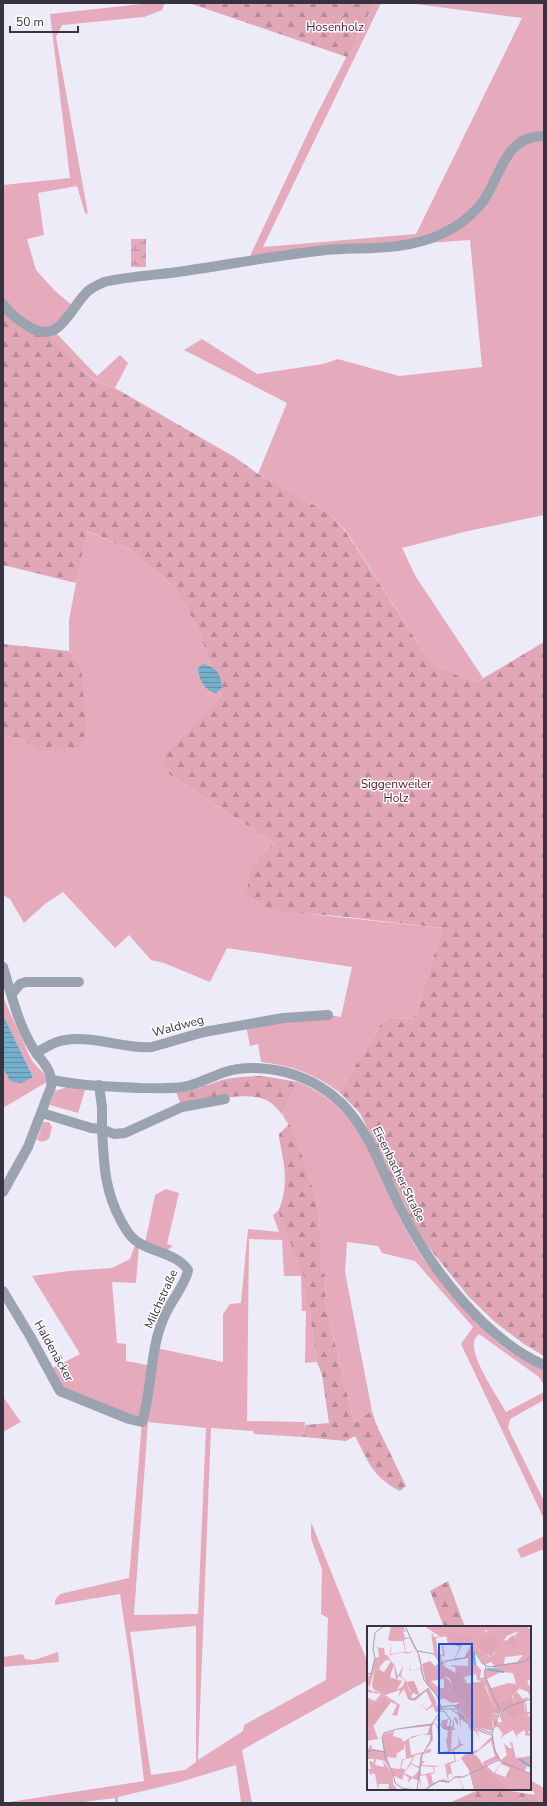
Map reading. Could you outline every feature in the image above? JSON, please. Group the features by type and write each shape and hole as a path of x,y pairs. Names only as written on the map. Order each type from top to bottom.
{"street":[{"path":"3,304 18,320 31,328 43,332 52,331 59,328 89,290 104,282 307,252 405,245 423,241 454,227 476,209 489,192 506,158 520,141 532,137 544,136"},
{"path":"3,966 21,1023 36,1053 49,1071 52,1080 52,1087 28,1146 3,1192"},
{"path":"12,994 20,984 26,982 79,982"},
{"name":"Waldweg","path":"36,1053 54,1043 64,1040 90,1040 143,1048 152,1047 204,1032 283,1018 328,1015"},
{"name":"Eisenbacher Straße","path":"52,1080 125,1087 183,1087 226,1072 258,1069 295,1075 320,1087 340,1101 363,1130 415,1236 450,1285 468,1306 498,1335 526,1356 544,1365"},
{"path":"98,1085 102,1107 102,1129"},
{"path":"42,1113 91,1128 102,1129 114,1134 125,1132 182,1108 225,1099"},
{"name":"Milchstraße","path":"102,1129 106,1185 116,1212 130,1237 140,1244 168,1256 184,1265 188,1270 162,1323 157,1337 146,1408 142,1422"},
{"name":"Haldenäcker","path":"3,1291 27,1330 60,1391 129,1419 142,1422"}],"green space":[{"path":"150,3 165,3 162,10 144,17 62,25 56,37 88,214 85,213 77,186 38,193 44,235 27,239 36,270 55,291 73,306 57,324 43,329 22,319 3,299 3,185 70,178 50,14"},
{"name":"Hosenholz","path":"189,3 374,3 347,57"},
{"path":"374,3 381,3 263,247 416,234 522,18 408,3 544,3 544,134 528,134 471,211 451,225 413,240 249,258 314,120"},
{"path":"544,139 544,515 468,531 402,548 416,577 483,678 477,682 431,663 346,531 330,514 258,474 287,403 184,350 202,339 257,374 323,364 338,359 399,376 482,367 470,240 427,243 463,224 509,159 525,143"},
{"path":"131,239 146,239 146,267 131,267"},
{"name":"Siggenweiler Holz","path":"3,299 19,314 57,343 86,374 95,380 104,385 115,388 236,458 258,474 330,514 346,532 431,663 477,682 544,642 544,1356 524,1344 495,1322 469,1297 421,1238 360,1113 339,1092 381,1024 390,1018 412,1019 417,1012 442,928 271,910 246,894 251,871 261,855 274,843 170,775 162,763 165,753 221,696 199,631 175,588 129,549 87,531 76,583 3,565"},
{"path":"57,334 97,376 120,355 128,363 115,388 96,380 71,360 49,336"},
{"path":"86,531 129,549 175,588 199,631 221,696 165,753 162,763 170,775 274,843 261,855 271,910 442,928 417,1012 412,1019 390,1018 381,1024 339,1092 321,1080 302,1071 282,1065 261,1062 258,1044 250,1046 246,1025 328,1015 341,1017 352,967 227,948 210,982 164,963 151,960 129,935 115,948 63,892 45,904 24,923 10,899 3,895 3,735 24,740 38,751 81,665 69,651 69,620"},
{"path":"3,644 69,651 81,665 86,729 82,746 58,751 37,751 24,740 3,735"},
{"path":"3,997 32,1061 50,1080 3,1108 3,1068 10,1081 33,1077 3,1015"},
{"path":"263,1076 298,1082 282,1114 268,1101 257,1097 247,1096 212,1100 182,1107 176,1092 194,1089 227,1079"},
{"path":"298,1082 322,1094 340,1110 355,1128 379,1169 399,1215 414,1244 431,1269 466,1310 502,1346 517,1356 544,1370 544,1385 539,1377 479,1334 476,1337 474,1348 479,1363 506,1412 544,1392 544,1400 510,1419 508,1428 544,1501 544,1519 461,1344 473,1327 415,1261 382,1253 378,1246 347,1242 345,1272 372,1411 354,1422 326,1306 325,1275 321,1269 322,1246 317,1201 296,1137 282,1114"},
{"path":"67,1087 85,1090 78,1113 50,1105 55,1091"},
{"path":"43,1122 49,1122 52,1127 49,1139 42,1142 37,1140"},
{"path":"289,1124 296,1137 317,1201 322,1246 321,1269 325,1275 326,1306 354,1422 372,1411 376,1424 406,1486 400,1491 383,1480 372,1468 355,1436 346,1441 303,1437 305,1425 329,1423 322,1375 317,1362 309,1309 306,1304 304,1277 278,1211 283,1199 285,1179 279,1134"},
{"path":"166,1189 179,1193 167,1244 173,1246 166,1251 145,1243 155,1195"},
{"path":"278,1211 305,1277 306,1304 309,1309 317,1362 305,1363 306,1311 302,1311 301,1276 284,1276 282,1240 249,1239 247,1421 305,1422 303,1437 254,1434 253,1431 211,1428 198,1760 243,1731 244,1725 326,1680 328,1618 321,1614 322,1570 311,1538 311,1522 367,1661 367,1681 242,1750 252,1803 241,1802 236,1765 177,1783 118,1797 118,1803 115,1803 115,1798 76,1803 3,1803 144,1781 130,1661 120,1594 55,1605 55,1600 60,1594 129,1578 142,1422 63,1393 49,1370 80,1354 32,1276 69,1271 112,1268 130,1259 135,1245 139,1245 136,1283 112,1282 117,1343 126,1344 126,1361 153,1366 156,1348 223,1362 223,1314 230,1304 241,1303 248,1229 279,1232 273,1215","holes":["148,1422 206,1428 198,1614 134,1615","196,1626 196,1762 185,1770 151,1775 130,1632"]},
{"path":"3,1397 21,1422 3,1432"},
{"path":"544,1536 544,1549 521,1558 517,1549"},
{"path":"448,1581 465,1626 444,1626 430,1591"},
{"path":"58,1652 59,1662 3,1667 3,1657 23,1654 25,1659 34,1660"},
{"path":"531,1781 544,1788 544,1803 539,1803 531,1787"},
{"path":"503,1790 536,1795 539,1803 449,1803 476,1791"}],"water":[{"path":"204,664 218,672 222,688 216,693 209,690 201,681 198,669"},
{"path":"3,1015 33,1077 21,1083 10,1081 3,1068"}]}
